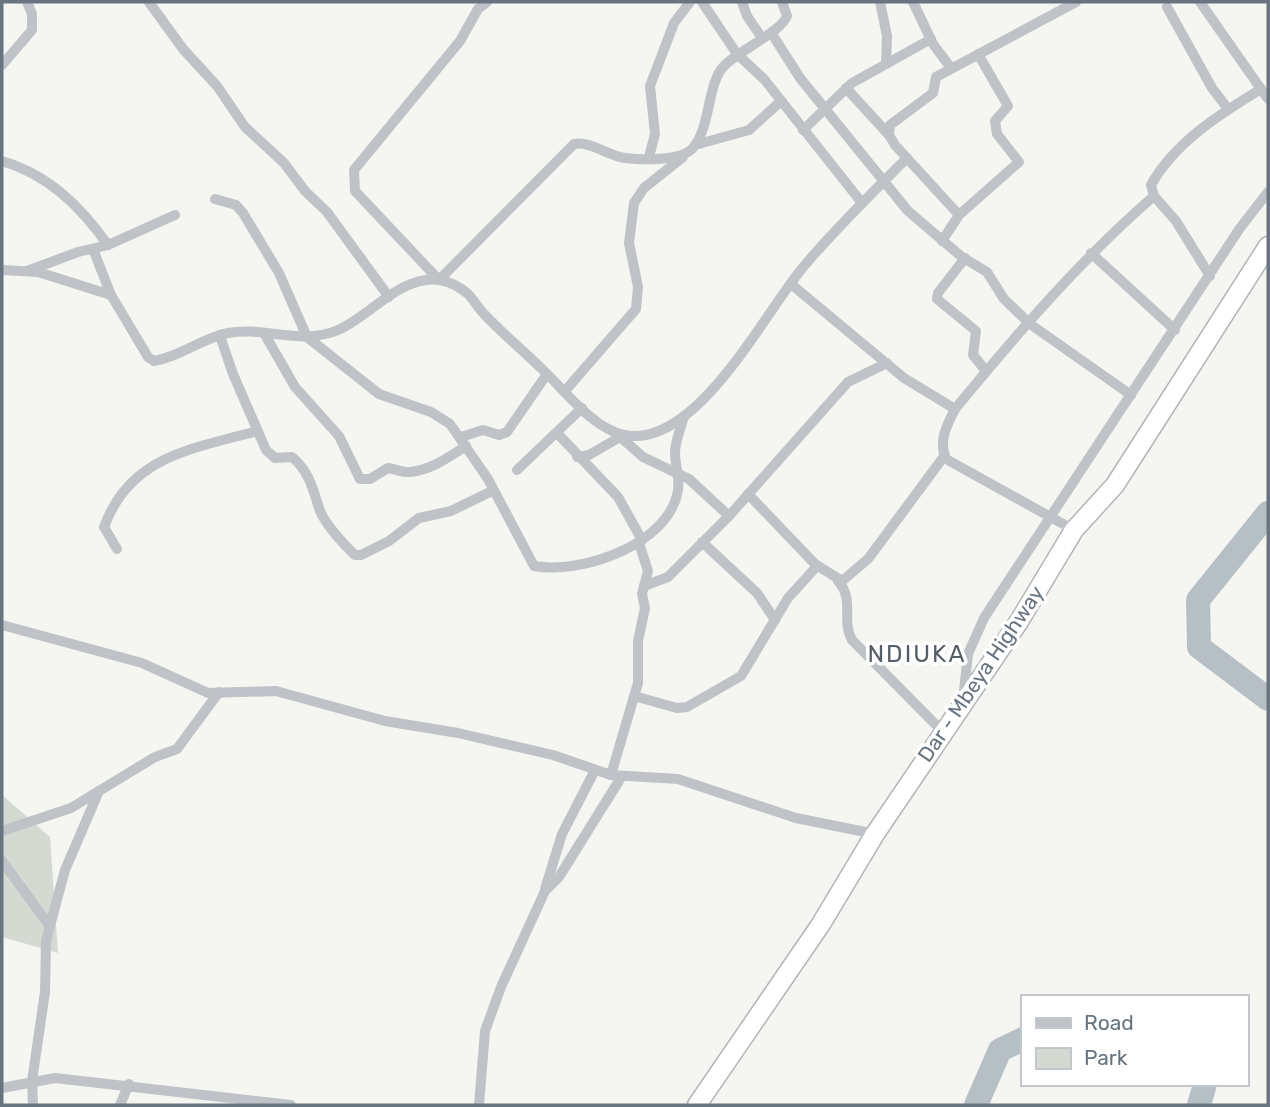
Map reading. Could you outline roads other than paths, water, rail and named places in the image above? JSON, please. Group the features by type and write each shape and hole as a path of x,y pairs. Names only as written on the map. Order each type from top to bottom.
{"highway":[{"name":"Dar - Mbeya Highway","path":"697,1105 821,924 875,834 1018,624 1074,530 1115,485 1268,246"}],"street":[{"path":"2,65 32,30 32,14 27,2"},
{"path":"149,2 166,28 217,86 245,127 284,163 305,191 334,220 389,297"},
{"path":"439,280 355,191 354,170 460,41 478,9 487,2"},
{"path":"649,157 655,134 650,86 674,23 690,2"},
{"path":"702,2 737,54 764,79 862,203"},
{"path":"742,2 747,16 767,36 908,211 942,241 987,271 1004,299 1030,324 1131,395"},
{"path":"565,391 636,309 639,287 629,243 634,203 644,188 693,148 702,131 719,73 737,54 767,36 786,20 782,2"},
{"path":"880,2 887,36 886,64"},
{"path":"914,2 931,40 951,68"},
{"path":"890,135 892,122 926,99 934,90 934,80 951,68 1076,2"},
{"path":"1200,2 1228,38 1238,59 1268,99"},
{"path":"1167,8 1212,88 1228,109"},
{"path":"803,130 846,88 931,40"},
{"path":"942,241 959,215 1019,162 995,128 995,121 1006,113 1008,106 978,54"},
{"path":"846,88 959,215"},
{"path":"1210,276 1176,221 1150,190 1152,181 1173,154 1228,109 1261,89"},
{"path":"439,280 574,144 584,144 624,158 677,158 693,148 749,130 781,101"},
{"path":"577,457 589,455 616,434 642,435 664,428 684,416 731,367 791,284 862,203 907,158"},
{"path":"2,161 33,171 51,184 83,211 108,245"},
{"path":"962,707 968,654 976,631 1255,206 1268,192"},
{"path":"838,581 849,578 868,559 945,455 945,430 955,409 986,371 1091,253 1154,196"},
{"path":"215,199 236,205 243,213 279,273 307,337 379,394 431,412 463,441 534,566 571,566 640,542 662,523 678,490 675,451 684,416"},
{"path":"27,271 108,245 176,215"},
{"path":"93,249 111,295 148,357 154,361 220,336 264,333 307,337 336,331 389,297 427,279 452,283 468,294 482,312 582,408 643,457 689,478 729,516"},
{"path":"1091,253 1175,330"},
{"path":"965,258 938,293 937,299 976,331 972,355 986,371"},
{"path":"2,270 27,271 111,295"},
{"path":"791,284 904,378 955,409"},
{"path":"264,333 295,387 339,436 360,479 370,479 388,468 418,470 440,463 463,441 483,430 499,435 507,432 547,374"},
{"path":"220,336 257,431 270,456 292,457 297,461 313,484 324,518 355,555 361,555 386,543 419,518 451,511 492,491"},
{"path":"644,586 668,577 729,516 848,382 887,363"},
{"path":"517,470 582,408"},
{"path":"117,549 104,527 117,497 132,479 174,455 257,431"},
{"path":"545,891 559,877 616,776 638,674 638,641 645,608 647,564 640,542 618,497 556,433"},
{"path":"945,455 951,462 1074,530"},
{"path":"748,494 817,566 838,581 847,594 847,627 852,640 944,733"},
{"path":"702,542 757,593 775,620"},
{"path":"647,564 668,577"},
{"path":"634,696 677,708 698,702 741,676 788,598 817,566"},
{"path":"2,625 142,663 193,687 219,692 276,691 385,721 458,733 553,755 616,776 678,779 796,818 875,834"},
{"path":"2,831 71,808 155,757 177,749 219,692"},
{"path":"479,1105 485,1031 545,891 562,834 595,770"},
{"path":"33,1105 32,1081 45,992 49,925 65,870 99,791"},
{"path":"2,861 49,925"},
{"path":"2,1088 55,1078 129,1084 291,1105"},
{"path":"120,1105 129,1084"},
{"path":"196,1105 199,1093"}],"waterway":[{"path":"1268,513 1198,600 1199,647 1268,699"},
{"path":"976,1105 1000,1050 1021,1040"},
{"path":"1199,1105 1204,1086"}],"district":[{"name":"NDIUKA","path":"917,654"}]}
